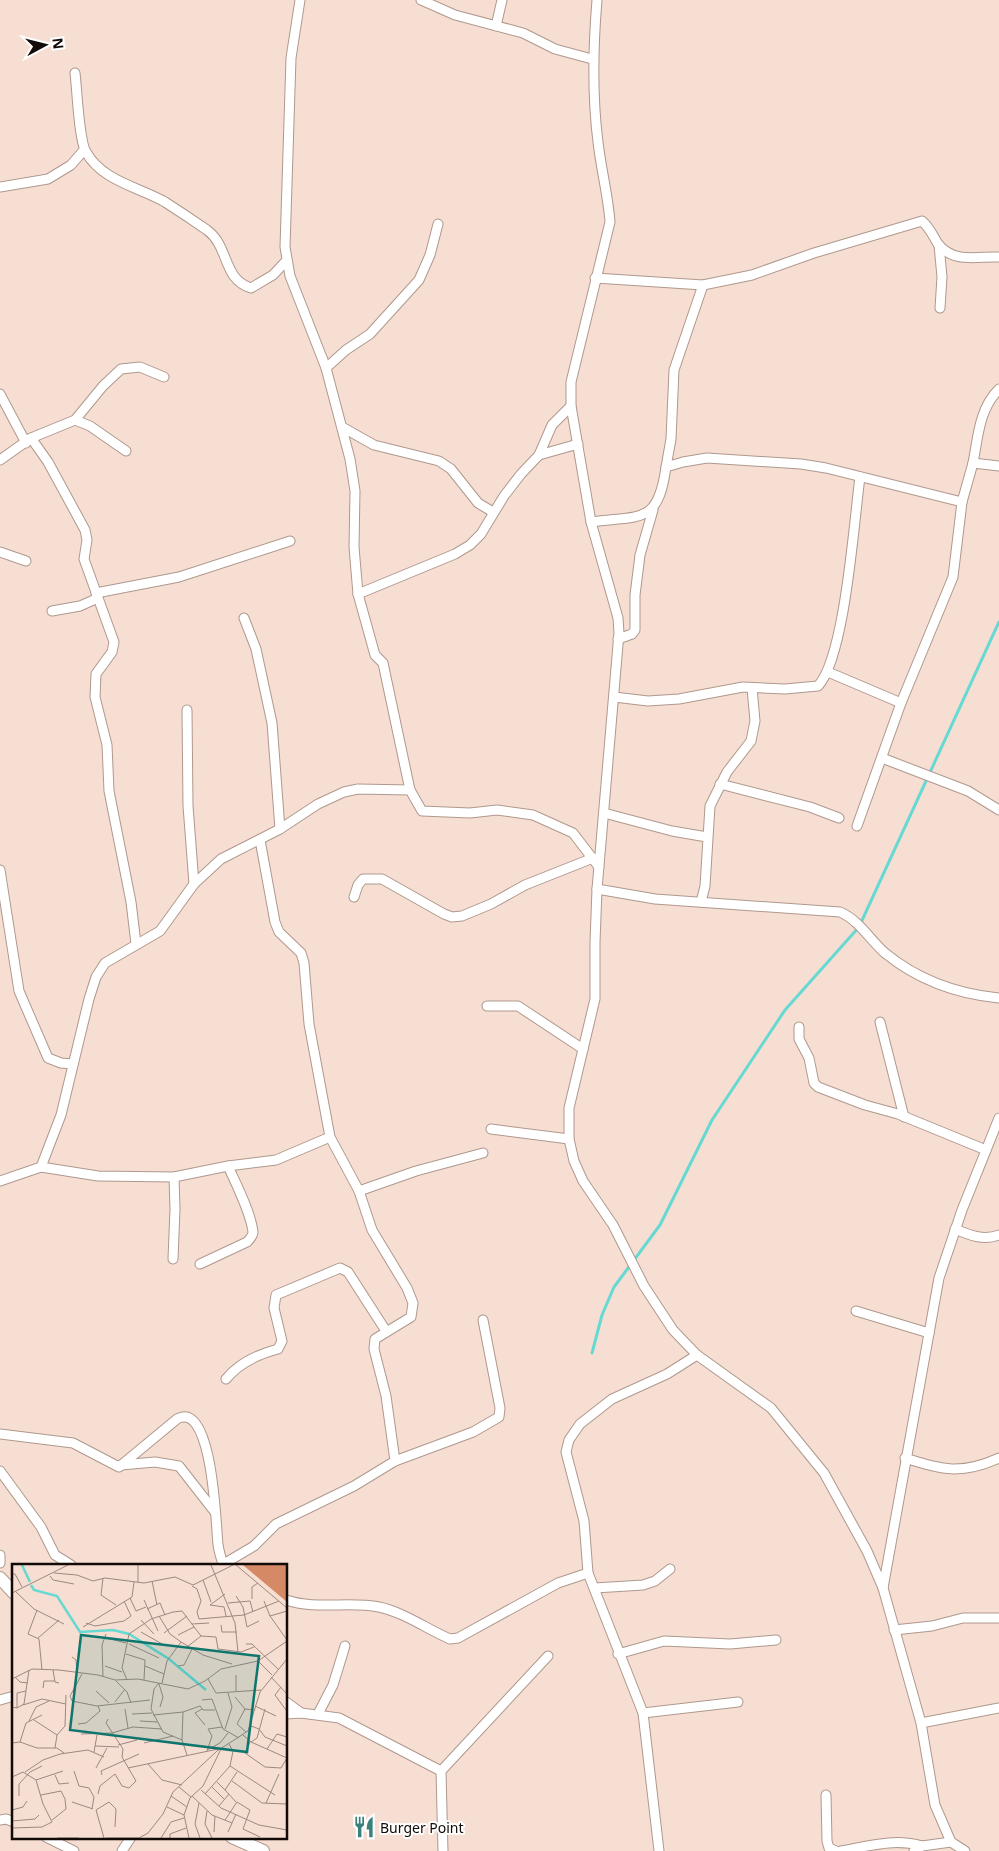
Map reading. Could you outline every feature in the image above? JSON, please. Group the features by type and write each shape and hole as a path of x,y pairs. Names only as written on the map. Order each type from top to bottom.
{"main road":[{"path":"0,1578 12,1591"},
{"path":"234,1838 263,1851"}],"street":[{"path":"300,0 291,58 286,214 287,260 290,276 326,368 342,427 355,490 354,547 358,594 375,655 383,663 410,790 417,806 422,811 470,813 497,810 532,815 573,833 599,867"},
{"path":"421,0 442,11 523,33 555,49 592,59"},
{"path":"496,26 502,0"},
{"path":"597,0 592,59 597,140 608,199 610,222 571,382 571,406 591,522 618,618 618,639 597,889 594,942 595,1000 569,1108 569,1140 574,1161 582,1181 613,1225 644,1286 673,1330 697,1355 771,1408 818,1465 867,1551 883,1588 921,1724 935,1805 951,1842 965,1851"},
{"path":"75,73 84,150 101,170 165,202 208,231 221,247 235,280 242,285 251,288 273,275 287,260"},
{"path":"0,186 48,179 71,165 84,150"},
{"path":"595,278 703,285 752,275 814,253 922,221 939,245 951,255 961,258 999,257"},
{"path":"326,368 346,350 370,334 419,280 430,255 438,224"},
{"path":"939,245 942,277 940,308"},
{"path":"618,639 632,634 635,630 635,595 640,555 653,510 659,501 671,439 674,370 703,285"},
{"path":"0,460 28,440 75,420 89,406 103,386 121,368 140,367 164,377"},
{"path":"856,826 901,703 953,577 962,502 973,463 983,413 990,398 999,389"},
{"path":"0,394 28,440 48,462 85,530 87,540 84,560 114,642 112,652 96,674 96,697 107,745 109,791 131,902 136,944"},
{"path":"358,594 455,554 481,534 521,474 539,455 552,425 571,406"},
{"path":"75,420 90,426 126,451"},
{"path":"342,427 374,446 439,461 451,469 478,503 494,512"},
{"path":"539,455 578,444"},
{"path":"666,468 683,462 707,458 801,464 962,502"},
{"path":"973,463 999,466"},
{"path":"614,697 648,701 679,700 730,688 785,689 818,686 828,672 845,596 860,477"},
{"path":"591,522 641,515 653,510"},
{"path":"52,611 80,606 97,596 179,577 290,541"},
{"path":"0,552 26,560"},
{"path":"244,618 256,649 272,723 280,829"},
{"path":"828,672 901,703"},
{"path":"701,902 705,886 710,806 732,764 751,741 755,721 752,688"},
{"path":"186,710 188,806 194,884"},
{"path":"882,758 968,791 999,810"},
{"path":"720,784 810,807 839,818"},
{"path":"41,1167 60,1115 96,977 105,963 136,944 147,941 160,931 194,884 221,860 280,829 318,804 344,792 373,788 410,790"},
{"path":"604,813 672,831 707,837"},
{"path":"260,840 278,932 301,953 304,963 309,1024 330,1137 359,1191 372,1230 395,1265 413,1303 411,1317 375,1339 374,1349 386,1396 395,1461"},
{"path":"354,897 358,885 363,879 376,877 394,885 444,914 452,917 462,916 491,904 525,885 594,858"},
{"path":"0,870 19,991 48,1058 61,1063 73,1064"},
{"path":"597,889 655,899 840,912 849,916 886,953 928,981 976,996 999,998"},
{"path":"487,1006 518,1006 583,1049"},
{"path":"880,1022 904,1117"},
{"path":"799,1027 799,1039 809,1058 814,1083 818,1087 865,1106 904,1117 986,1150"},
{"path":"883,1588 939,1278 955,1229 999,1118"},
{"path":"491,1129 569,1140"},
{"path":"0,1181 41,1167 98,1176 174,1177 228,1166 276,1160 330,1137"},
{"path":"359,1191 416,1171 483,1153"},
{"path":"200,1264 248,1242 252,1236 253,1232 246,1210 228,1166"},
{"path":"173,1259 176,1209 174,1177"},
{"path":"955,1229 973,1236 997,1239"},
{"path":"226,1379 236,1368 266,1352 278,1349 282,1341 274,1308 276,1295 340,1268 348,1272 386,1331"},
{"path":"856,1311 929,1333"},
{"path":"121,1465 177,1418 186,1416 191,1418 199,1428 215,1488 218,1548 222,1564 254,1546 276,1524 354,1486 395,1461 473,1432 499,1417 500,1408 483,1320"},
{"path":"659,1851 643,1713 618,1654 588,1573 586,1530 576,1481 566,1452 569,1440 580,1424 612,1399 667,1374 697,1355"},
{"path":"0,1434 74,1443 114,1466 155,1462 179,1466 215,1512"},
{"path":"905,1458 940,1469 951,1470 973,1467 999,1458"},
{"path":"0,1471 41,1528 55,1555 69,1564"},
{"path":"0,1555 0,1563"},
{"path":"595,1588 643,1585 655,1581 670,1569"},
{"path":"288,1600 306,1604 361,1604 382,1607 450,1639 458,1638 558,1583 588,1573"},
{"path":"894,1630 932,1626 963,1618 999,1618"},
{"path":"618,1654 664,1641 730,1644 776,1640"},
{"path":"318,1714 333,1685 345,1646"},
{"path":"442,1851 441,1771 548,1656"},
{"path":"643,1713 738,1702"},
{"path":"288,1703 301,1713"},
{"path":"921,1724 999,1708"},
{"path":"288,1714 318,1714 339,1718 441,1771"},
{"path":"826,1794 827,1841 829,1848 836,1851"},
{"path":"48,1838 74,1851"},
{"path":"122,1851 130,1838"},
{"path":"841,1851 895,1842 907,1842 918,1849 951,1842"}],"waterway":[{"path":"592,1353 602,1315 614,1287 660,1225 712,1120 785,1010 859,927 999,622"}],"place":[{"name":"Burger Point","path":"364,1827"}]}
